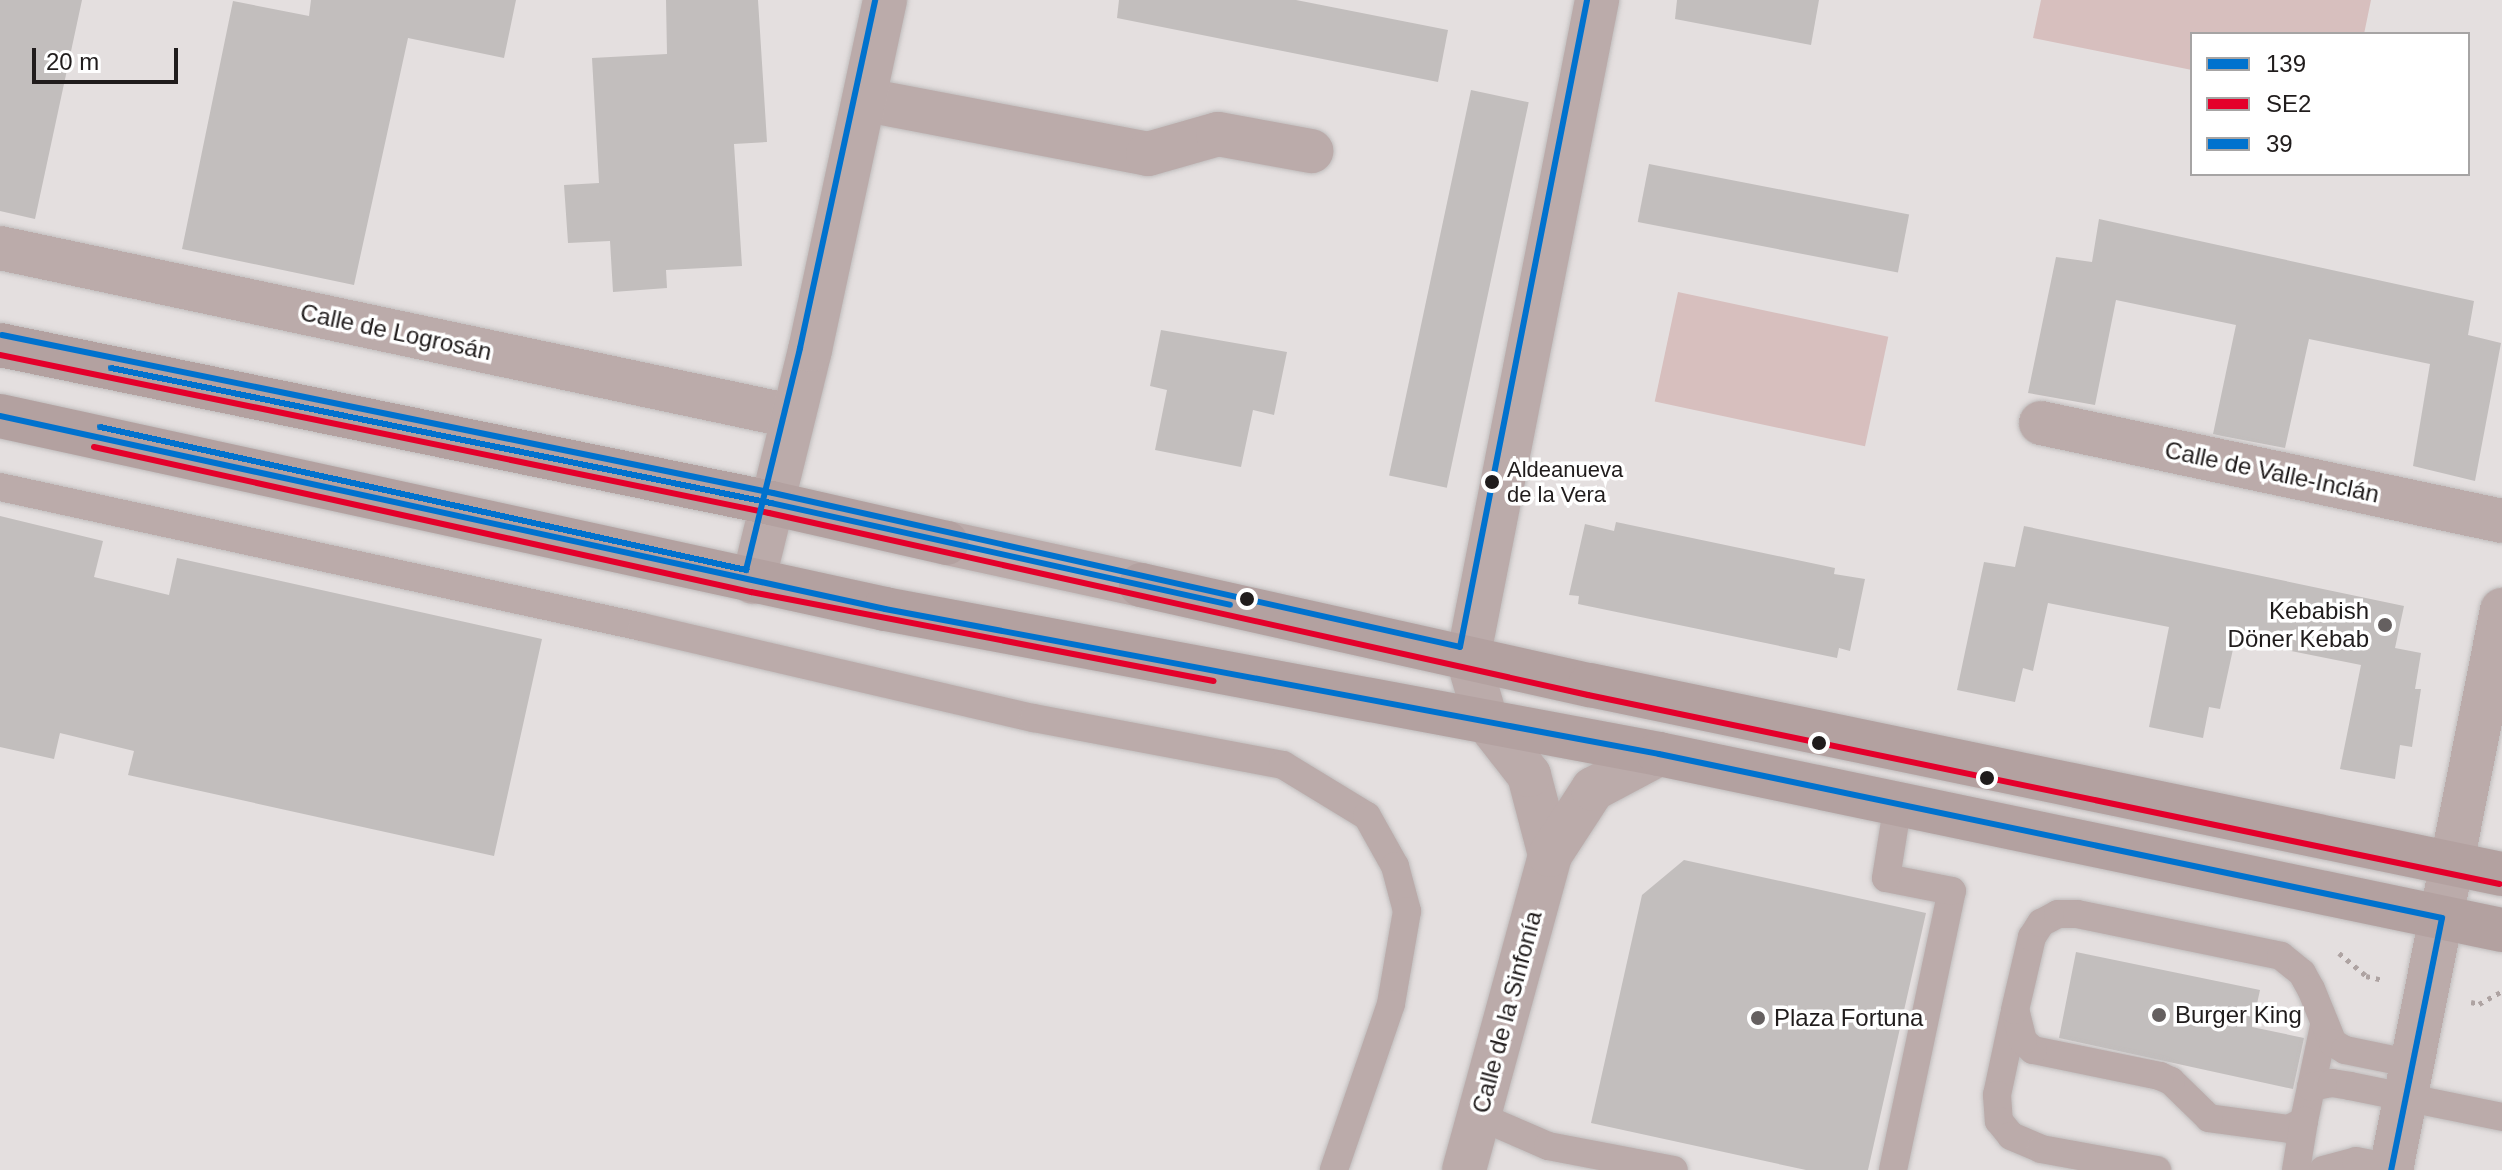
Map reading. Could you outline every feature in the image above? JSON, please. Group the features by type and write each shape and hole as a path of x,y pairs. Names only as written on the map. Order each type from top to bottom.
{"main road":[{"path":"0,345 771,503 947,543"},
{"path":"0,416 753,582 1659,754 2502,930"},
{"path":"1141,585 1468,659 2502,874"}],"street":[{"path":"753,582 791,416 810,350 885,0"},
{"path":"1486,720 1468,659 1597,0"},
{"path":"866,100 1148,154 1218,134 1311,151"},
{"name":"Calle de Logrosán","path":"0,248 791,416"},
{"name":"Calle de Valle-Inclán","path":"2041,423 2502,521"},
{"path":"947,543 1141,585"},
{"path":"2391,1169 2502,610"},
{"name":"Calle de la Sinfonía","path":"1486,720 1529,775 1550,855"},
{"name":"Calle de la Sinfonía","path":"1466,1170 1550,855 1593,789 1659,754"}],"lane":[{"path":"0,487 657,631 1011,713 1283,765 1367,816 1395,866 1407,911 1391,1004 1334,1170"},
{"path":"1893,1170 1952,891 1886,878 1898,803"},
{"path":"2157,1170 2041,1149 2011,1136 1999,1121 1997,1095 2032,937 2041,923 2058,914 2077,914 2281,956 2302,973 2333,1043 2409,1081 2502,1117"},
{"path":"2015,1010 2023,1041 2033,1050 2160,1076 2171,1081 2209,1118 2289,1129 2304,1121"},
{"path":"2296,1170 2324,1026"},
{"path":"2311,1087 2332,1083 2409,1081"},
{"path":"1479,1116 1548,1146 1674,1170"},
{"path":"2323,1170 2356,1161 2391,1169"}],"shaded area":[{"path":"2041,0 2371,0 2364,32 2190,32 2190,70 2033,38"},
{"path":"1678,292 1888,337 1865,446 1655,402"}],"building":[{"path":"0,0 82,0 35,219 0,211"},
{"path":"311,0 516,0 504,58 408,38 354,285 182,249 233,1 309,16"},
{"path":"666,0 758,0 767,142 734,144 742,266 666,270 667,288 613,292 610,241 568,243 564,185 599,183 592,58 667,54"},
{"path":"1119,0 1296,0 1448,30 1438,82 1117,18"},
{"path":"1677,0 1819,0 1811,45 1675,19"},
{"path":"1471,90 1529,102 1447,488 1389,475"},
{"path":"1649,164 1909,215 1898,272 1638,222"},
{"path":"2099,219 2474,301 2468,335 2501,343 2475,481 2413,466 2430,364 2309,339 2285,448 2222,436 2213,434 2236,325 2116,300 2095,405 2028,393 2056,257 2092,262"},
{"path":"1161,330 1287,352 1274,415 1253,410 1241,467 1155,450 1167,390 1150,386"},
{"path":"0,516 103,541 94,577 169,595 177,558 542,639 494,856 128,775 134,751 60,733 54,759 0,747"},
{"path":"1616,522 1835,568 1834,574 1865,579 1850,651 1839,648 1837,658 1578,604 1579,596 1569,595 1585,524 1614,531"},
{"path":"2024,526 2404,606 2395,648 2421,653 2415,689 2421,689 2412,747 2400,745 2395,779 2340,769 2361,665 2235,640 2220,709 2209,707 2203,738 2149,727 2169,627 2048,603 2033,671 2023,668 2015,702 1957,690 1984,562 2015,567"},
{"name":"Plaza Fortuna","path":"1684,860 1926,913 1868,1170 1806,1170 1591,1123 1642,895"},
{"name":"Burger King","path":"2076,952 2260,990 2252,1027 2304,1038 2293,1089 2059,1038"}],"transit line":[{"name":"39","path":"100,427 746,570 800,348 875,0"},
{"name":"39","path":"2,335 773,493 1460,647 1587,0"},
{"name":"SE2","path":"0,355 769,513 1588,695 2500,884"},
{"name":"139","path":"111,368 771,503 1230,605"},
{"name":"139","path":"0,416 885,609 1659,754 2442,918 2391,1170"},
{"name":"SE2","path":"94,447 751,592 1214,681"}],"place":[{"name":"Aldeanueva de la Vera","path":"1492,482"},
{"name":"Kebabish Döner Kebab","path":"2385,625"},
{"name":"Burger King","path":"2159,1015"},
{"name":"Plaza Fortuna","path":"1758,1018"}]}
